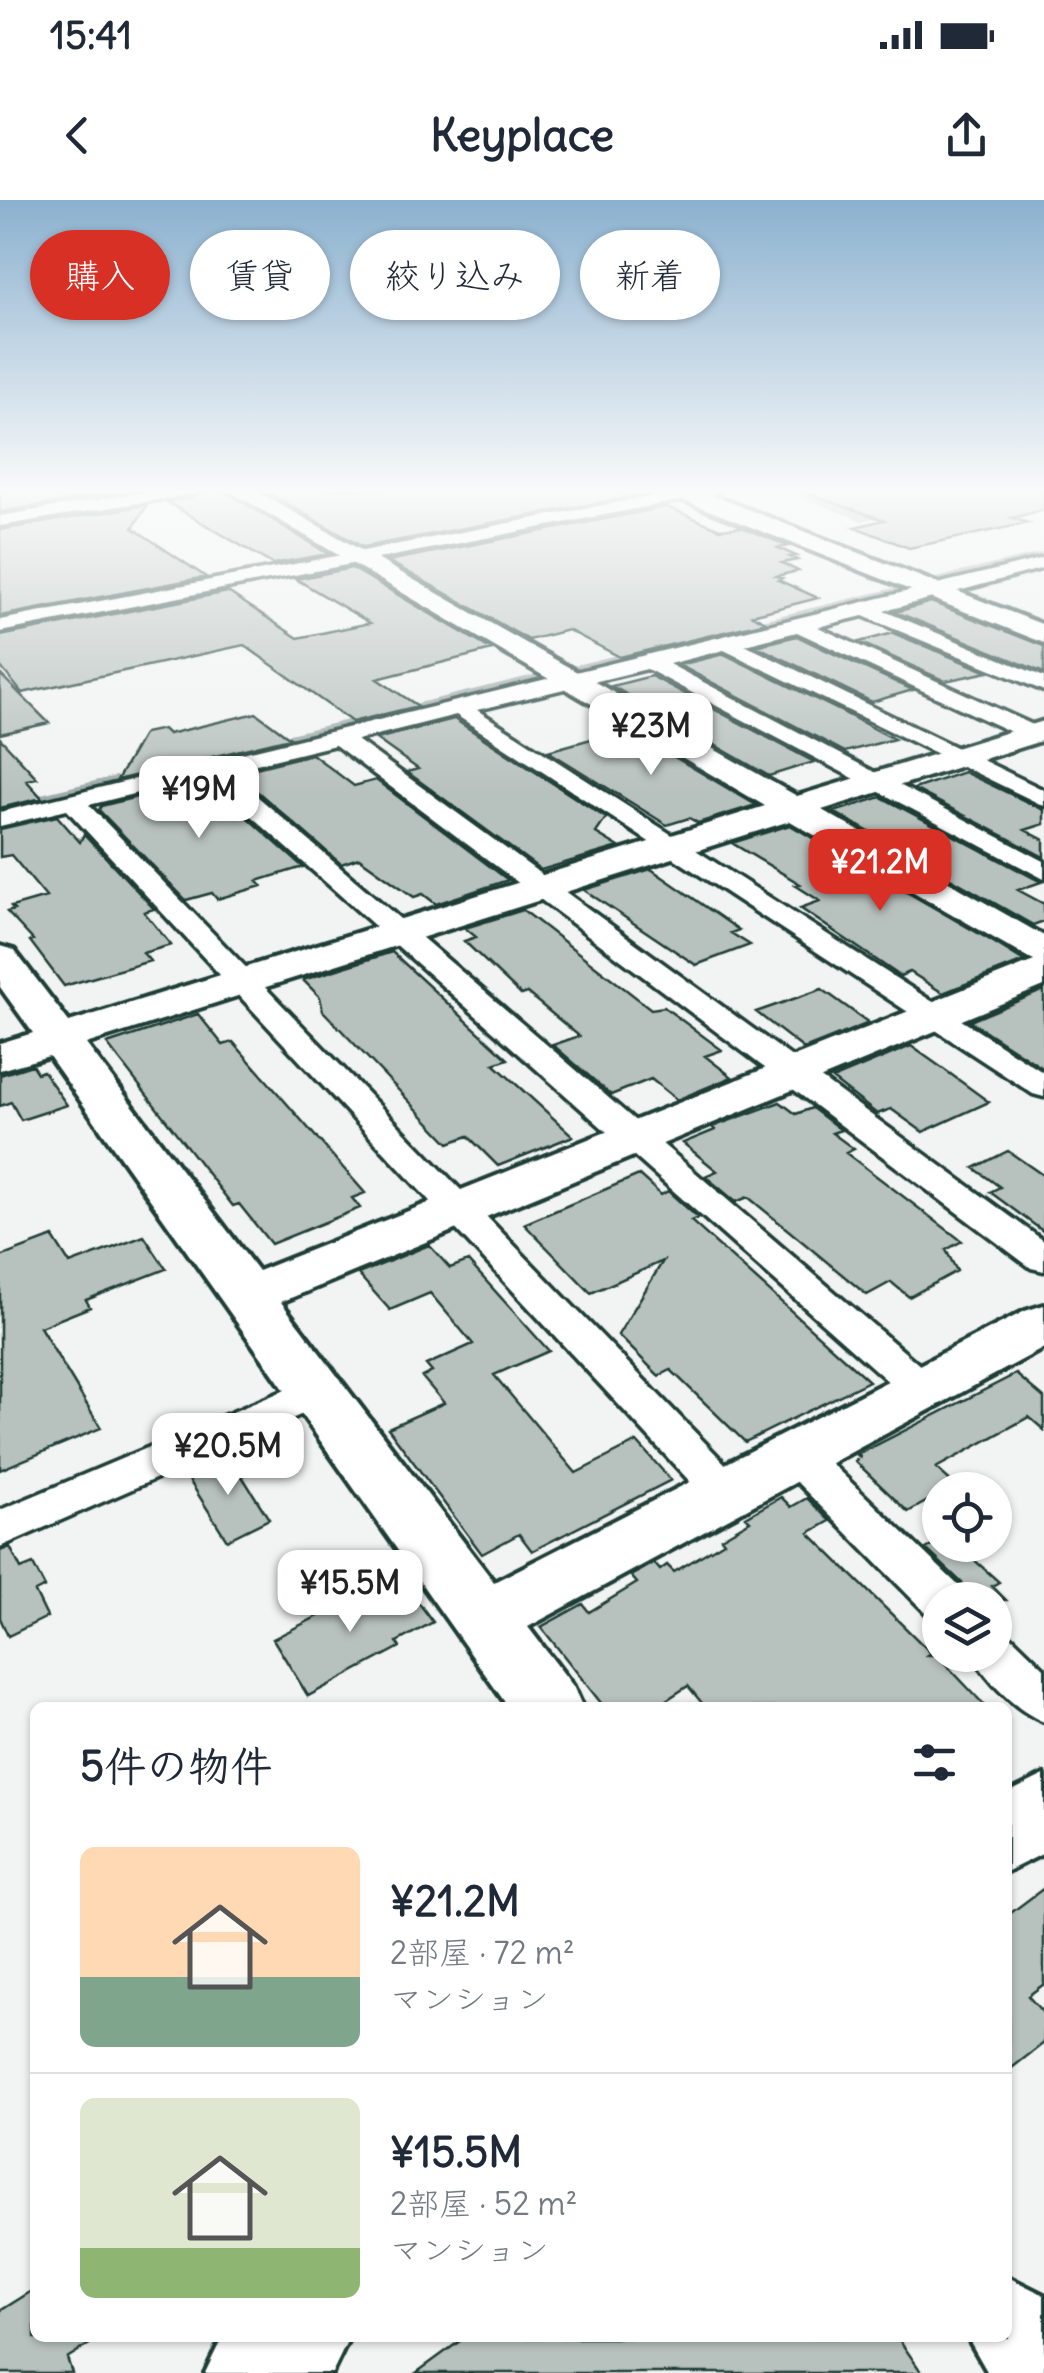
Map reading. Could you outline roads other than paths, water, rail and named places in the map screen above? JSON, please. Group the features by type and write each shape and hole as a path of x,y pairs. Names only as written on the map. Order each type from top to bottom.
{"street":[{"path":"0,626 182,590"},
{"path":"416,590 1044,952"},
{"path":"0,800 558,675 907,590"},
{"path":"0,819 459,708 558,675 650,662 864,610 913,590"},
{"path":"930,590 1044,635"},
{"path":"864,610 1044,685"},
{"path":"798,626 1039,732"},
{"path":"727,644 1044,799"},
{"path":"650,662 1044,871"},
{"path":"459,708 1044,1086"},
{"path":"0,1058 1039,732"},
{"path":"340,738 1044,1259"},
{"path":"210,768 923,1390"},
{"path":"73,802 724,1490"},
{"path":"0,958 545,1702"},
{"path":"248,1295 1044,971"},
{"path":"484,1619 1044,1324"},
{"path":"0,1529 316,1392"},
{"path":"798,1456 925,1582"},
{"path":"1012,1668 1044,1700"},
{"path":"1012,1833 1044,1809"},
{"path":"1012,2328 1044,2372"},
{"path":"252,2373 296,2342"}],"waterway":[{"path":"0,811 907,590"}]}
